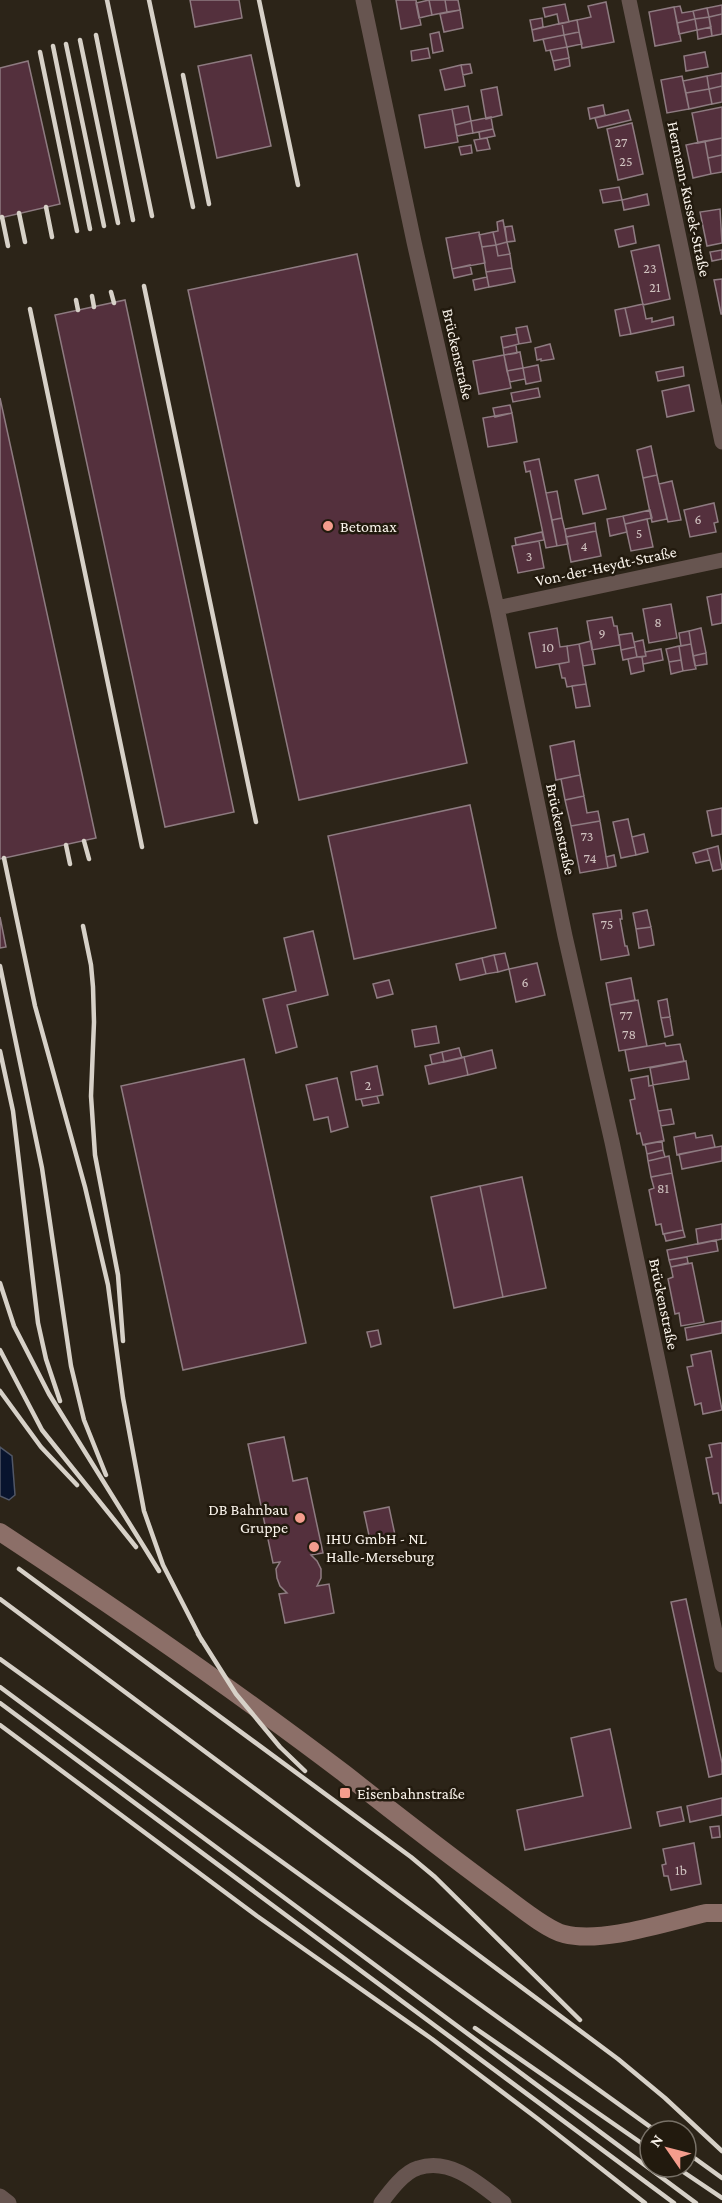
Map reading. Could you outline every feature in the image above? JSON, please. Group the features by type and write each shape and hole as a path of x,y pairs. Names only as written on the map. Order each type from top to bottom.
{"street":[{"name":"Brückenstraße","path":"363,0 414,242 497,608 722,1665"},
{"name":"Hermann-Kussek-Straße","path":"629,0 722,442"},
{"name":"Von-der-Heydt-Straße","path":"497,608 722,560"},
{"path":"0,1532 84,1587 262,1713 532,1916 562,1934 592,1938 706,1913 722,1913"},
{"path":"381,2203 404,2177 417,2168 437,2165 466,2175 504,2203"},
{"path":"0,2196 9,2203"}],"water":[{"path":"0,1447 12,1456 15,1495 9,1500 0,1496"}],"building":[{"path":"190,0 239,0 242,18 195,27"},
{"path":"396,0 416,0 421,25 401,29"},
{"path":"429,0 432,15 419,18 416,3"},
{"path":"429,0 445,0 447,12 432,15"},
{"path":"445,0 458,0 460,10 447,12"},
{"path":"606,2 614,42 582,48 577,20 591,17 588,6"},
{"path":"565,4 569,22 559,24 557,14 545,17 543,8"},
{"path":"722,5 722,14 709,17 707,8"},
{"path":"680,6 682,13 693,11 695,19 677,23 674,7"},
{"path":"674,7 681,41 655,46 649,12"},
{"path":"707,8 709,17 695,19 693,11"},
{"path":"460,10 463,28 444,32 440,14"},
{"path":"722,14 722,34 712,36 709,17"},
{"path":"709,17 711,27 697,30 695,19"},
{"path":"542,18 543,27 532,30 530,20"},
{"path":"695,19 697,30 679,34 677,23"},
{"path":"577,20 579,32 564,35 562,23"},
{"path":"562,23 564,35 534,41 532,30"},
{"path":"711,27 712,36 698,39 697,30"},
{"path":"439,32 443,51 433,53 430,34"},
{"path":"579,32 582,44 567,47 564,35"},
{"path":"564,35 567,47 546,51 543,39"},
{"path":"567,47 569,58 553,61 550,50"},
{"path":"428,48 430,58 412,61 411,51"},
{"path":"705,52 708,67 686,71 684,56"},
{"path":"251,55 271,146 217,158 198,66"},
{"path":"569,58 570,66 555,70 553,61"},
{"path":"28,61 60,204 0,218 0,68"},
{"path":"470,64 472,73 463,75 461,65"},
{"path":"461,65 465,86 445,90 440,70"},
{"path":"722,73 722,86 709,89 707,76"},
{"path":"682,76 689,109 667,113 661,80"},
{"path":"707,76 709,89 686,93 683,81"},
{"path":"722,86 722,102 712,104 709,89"},
{"path":"497,87 502,115 486,119 481,90"},
{"path":"709,89 712,104 689,109 686,93"},
{"path":"603,105 605,115 590,119 588,108"},
{"path":"468,106 471,121 455,125 452,109"},
{"path":"722,107 722,138 698,143 692,113"},
{"path":"452,109 458,142 425,148 419,115"},
{"path":"628,110 631,120 598,128 595,118"},
{"path":"491,117 493,129 473,133 471,121"},
{"path":"471,121 473,133 457,136 455,125"},
{"path":"632,123 643,174 618,180 607,129"},
{"path":"493,129 495,136 480,139 479,132"},
{"path":"487,138 490,149 477,151 474,140"},
{"path":"722,138 722,155 708,158 705,141"},
{"path":"705,141 711,174 693,178 686,145"},
{"path":"471,145 472,153 461,155 459,147"},
{"path":"722,155 722,172 711,174 708,158"},
{"path":"619,187 622,200 603,203 600,190"},
{"path":"647,194 649,205 624,210 622,200"},
{"path":"720,209 722,243 707,246 700,212"},
{"path":"503,220 507,242 496,245 493,232 498,231 497,222"},
{"path":"512,226 515,241 507,242 505,227"},
{"path":"633,226 636,243 619,247 615,230"},
{"path":"479,232 485,263 452,269 446,238"},
{"path":"493,232 496,245 482,247 479,235"},
{"path":"507,242 510,254 498,256 496,245"},
{"path":"496,245 498,256 510,254 512,268 486,272 482,247"},
{"path":"659,245 670,299 643,305 631,251"},
{"path":"722,250 722,259 712,261 710,252"},
{"name":"Betomax","path":"357,254 467,763 299,800 188,290"},
{"path":"470,265 472,274 454,278 452,269"},
{"path":"512,268 515,282 489,287 486,272"},
{"path":"487,277 489,287 475,290 473,280"},
{"path":"722,279 722,314 721,314 714,280"},
{"path":"125,300 234,812 165,827 55,315"},
{"path":"643,304 646,319 652,318 652,322 673,317 674,325 631,334 625,308"},
{"path":"625,308 631,334 620,336 615,310"},
{"path":"527,326 531,342 519,344 516,328"},
{"path":"517,334 519,344 503,348 501,337"},
{"path":"550,344 554,359 537,360 535,348"},
{"path":"516,345 517,353 504,355 503,348"},
{"path":"520,352 523,368 507,371 504,355"},
{"path":"504,355 511,388 479,394 473,361"},
{"path":"538,365 541,381 526,384 523,368"},
{"path":"683,367 684,376 658,381 656,372"},
{"path":"523,368 525,379 510,382 507,371"},
{"path":"689,385 694,411 667,417 662,391"},
{"path":"538,388 540,397 513,402 511,393"},
{"path":"0,398 96,838 0,859"},
{"path":"510,405 512,413 495,417 493,408"},
{"path":"512,413 517,442 488,447 483,418"},
{"path":"651,446 657,475 643,478 637,450"},
{"path":"539,459 557,546 546,548 530,471 526,472 524,462"},
{"path":"598,475 606,509 583,514 575,480"},
{"path":"657,475 667,519 652,522 643,478"},
{"path":"672,481 681,520 668,522 659,484"},
{"path":"557,491 562,518 552,520 546,493"},
{"path":"714,503 718,522 714,523 716,532 690,537 684,510"},
{"path":"650,510 652,518 625,524 623,516"},
{"path":"623,516 627,532 610,536 607,519"},
{"path":"562,518 568,544 557,546 552,520"},
{"path":"647,519 653,547 631,551 625,524"},
{"path":"595,523 596,531 566,537 565,529"},
{"path":"596,531 601,556 571,562 566,537"},
{"path":"542,532 544,540 516,545 515,538"},
{"path":"539,541 544,568 518,573 512,546"},
{"path":"722,594 722,623 712,625 707,597"},
{"path":"671,604 677,638 649,643 643,609"},
{"path":"612,617 614,626 617,626 620,645 592,650 587,621"},
{"path":"557,628 560,647 567,646 569,662 536,668 529,633"},
{"path":"701,628 706,653 693,656 689,631"},
{"path":"689,631 691,644 681,646 679,633"},
{"path":"632,633 635,647 621,650 619,635"},
{"path":"643,640 646,656 637,657 634,642"},
{"path":"591,641 595,664 583,666 579,644"},
{"path":"579,644 586,684 567,687 559,664 569,662 567,646"},
{"path":"691,644 696,669 683,671 679,646"},
{"path":"679,646 681,660 669,662 666,649"},
{"path":"635,647 637,657 623,660 621,650"},
{"path":"661,649 663,660 643,664 642,657 646,656 645,652"},
{"path":"706,653 707,664 695,666 693,656"},
{"path":"642,657 644,671 631,674 628,659"},
{"path":"681,660 683,671 671,674 669,662"},
{"path":"586,684 590,706 576,708 572,686"},
{"path":"574,741 580,775 556,780 550,746"},
{"path":"580,775 584,796 565,800 561,779"},
{"path":"584,796 587,813 598,811 600,821 571,826 565,800"},
{"path":"470,805 496,928 354,959 328,836"},
{"path":"722,808 722,834 712,836 707,811"},
{"path":"628,819 636,855 621,858 613,822"},
{"path":"600,821 608,868 580,873 571,826"},
{"path":"644,834 648,852 636,855 632,837"},
{"path":"718,846 722,869 713,871 707,849"},
{"path":"707,849 710,860 696,863 693,853"},
{"path":"614,855 616,866 608,868 606,857"},
{"path":"621,910 622,919 620,919 629,955 601,960 593,914"},
{"path":"647,910 651,927 636,929 633,913"},
{"path":"0,917 6,947 0,948"},
{"path":"651,927 654,945 639,948 636,929"},
{"path":"313,931 328,995 287,1005 297,1047 276,1053 263,999 296,991 284,938"},
{"path":"505,953 509,969 498,972 494,955"},
{"path":"494,955 498,972 486,974 482,958"},
{"path":"482,958 486,974 460,980 456,964"},
{"path":"537,963 545,995 516,1002 509,969"},
{"path":"631,978 635,1000 610,1005 606,983"},
{"path":"389,980 393,994 377,998 373,984"},
{"path":"667,999 670,1017 661,1018 658,1001"},
{"path":"638,1000 647,1046 619,1051 610,1005"},
{"path":"670,1017 673,1035 665,1037 661,1018"},
{"path":"436,1026 439,1043 415,1047 412,1030"},
{"path":"665,1043 666,1046 680,1044 684,1061 629,1071 625,1050"},
{"path":"459,1048 462,1058 444,1062 442,1052"},
{"path":"492,1050 496,1068 468,1075 464,1057"},
{"path":"442,1052 444,1062 432,1064 430,1055"},
{"path":"464,1057 468,1075 429,1084 425,1066"},
{"path":"244,1059 306,1343 183,1370 121,1086"},
{"path":"686,1061 689,1079 653,1085 650,1068"},
{"path":"377,1066 383,1095 356,1100 351,1072"},
{"path":"648,1076 649,1086 653,1085 664,1141 643,1145 640,1133 637,1134 630,1100 635,1099 631,1079"},
{"path":"337,1078 348,1127 331,1132 328,1117 314,1120 306,1085"},
{"path":"377,1096 379,1103 363,1106 361,1099"},
{"path":"671,1109 674,1124 661,1126 658,1111"},
{"path":"695,1133 696,1138 712,1135 715,1147 677,1155 674,1137"},
{"path":"662,1141 663,1150 647,1154 645,1144"},
{"path":"722,1146 722,1161 682,1169 679,1154"},
{"path":"663,1150 665,1157 648,1161 647,1154"},
{"path":"669,1156 672,1173 651,1177 648,1161"},
{"path":"672,1173 683,1230 663,1234 661,1224 656,1225 649,1190 654,1188 651,1177"},
{"path":"522,1177 546,1288 503,1297 480,1186"},
{"path":"480,1186 503,1297 454,1308 431,1197"},
{"path":"722,1224 722,1239 698,1244 696,1229"},
{"path":"683,1230 685,1237 666,1241 664,1234"},
{"path":"716,1240 718,1251 669,1260 667,1250"},
{"path":"687,1257 688,1263 671,1267 669,1260"},
{"path":"692,1263 704,1322 681,1326 679,1313 675,1314 668,1279 673,1277 671,1267"},
{"path":"722,1321 722,1333 687,1340 685,1328"},
{"path":"378,1330 381,1344 371,1347 367,1332"},
{"path":"711,1351 722,1410 703,1414 701,1403 695,1405 687,1367 693,1366 691,1355"},
{"path":"284,1437 293,1481 307,1478 323,1553 311,1555 321,1569 321,1578 317,1586 329,1584 334,1613 285,1623 279,1594 287,1593 280,1586 277,1578 276,1569 280,1562 273,1563 248,1444"},
{"path":"722,1443 722,1503 720,1503 718,1493 713,1494 706,1458 712,1457 709,1445"},
{"path":"389,1507 395,1535 370,1540 364,1512"},
{"path":"686,1599 722,1763 722,1774 709,1777 671,1602"},
{"path":"610,1729 631,1828 525,1850 517,1810 583,1796 571,1738"},
{"path":"722,1798 722,1815 690,1822 687,1806"},
{"path":"681,1807 684,1821 660,1826 657,1812"},
{"path":"719,1826 720,1837 712,1838 710,1827"},
{"path":"694,1843 701,1884 671,1890 668,1876 664,1876 662,1865 666,1864 663,1849"}],"railway":[{"path":"107,0 152,216"},
{"path":"149,0 193,207"},
{"path":"259,0 298,185"},
{"path":"96,35 133,220"},
{"path":"80,40 118,223"},
{"path":"66,44 104,226"},
{"path":"53,46 90,229"},
{"path":"40,52 77,231"},
{"path":"183,75 209,204"},
{"path":"46,207 52,237"},
{"path":"19,213 25,242"},
{"path":"2,217 8,246"},
{"path":"144,286 256,822"},
{"path":"111,292 114,303"},
{"path":"92,296 94,307"},
{"path":"76,300 78,310"},
{"path":"30,309 142,847"},
{"path":"84,841 89,859"},
{"path":"66,845 70,864"},
{"path":"4,858 35,1006 85,1187 108,1285 123,1398 144,1511 163,1565 202,1641"},
{"path":"83,926 93,987 91,1096 95,1155 118,1275 123,1341"},
{"path":"0,966 42,1168 71,1366 84,1420 106,1475"},
{"path":"0,1051 13,1111 38,1323 46,1359 60,1401"},
{"path":"0,1283 14,1326 49,1394 159,1571"},
{"path":"0,1350 42,1430 136,1547"},
{"path":"0,1391 41,1447 77,1485"},
{"path":"19,1569 411,1857 435,1877 580,2020"},
{"path":"0,1599 618,2059 665,2098 722,2151"},
{"path":"198,1634 236,1694 280,1747 305,1771"},
{"path":"0,1659 639,2119"},
{"path":"0,1687 696,2203"},
{"path":"0,1703 674,2203"},
{"path":"0,1725 257,1916 432,2039 645,2203"},
{"path":"475,2028 638,2141"},
{"path":"698,2161 722,2178"},
{"path":"694,2179 722,2198"}],"place":[{"name":"Betomax","path":"328,526"},
{"name":"DB Bahnbau Gruppe","path":"300,1518"},
{"name":"IHU GmbH - NL Halle-Merseburg","path":"314,1547"},
{"name":"Eisenbahnstraße","path":"345,1793"}]}
